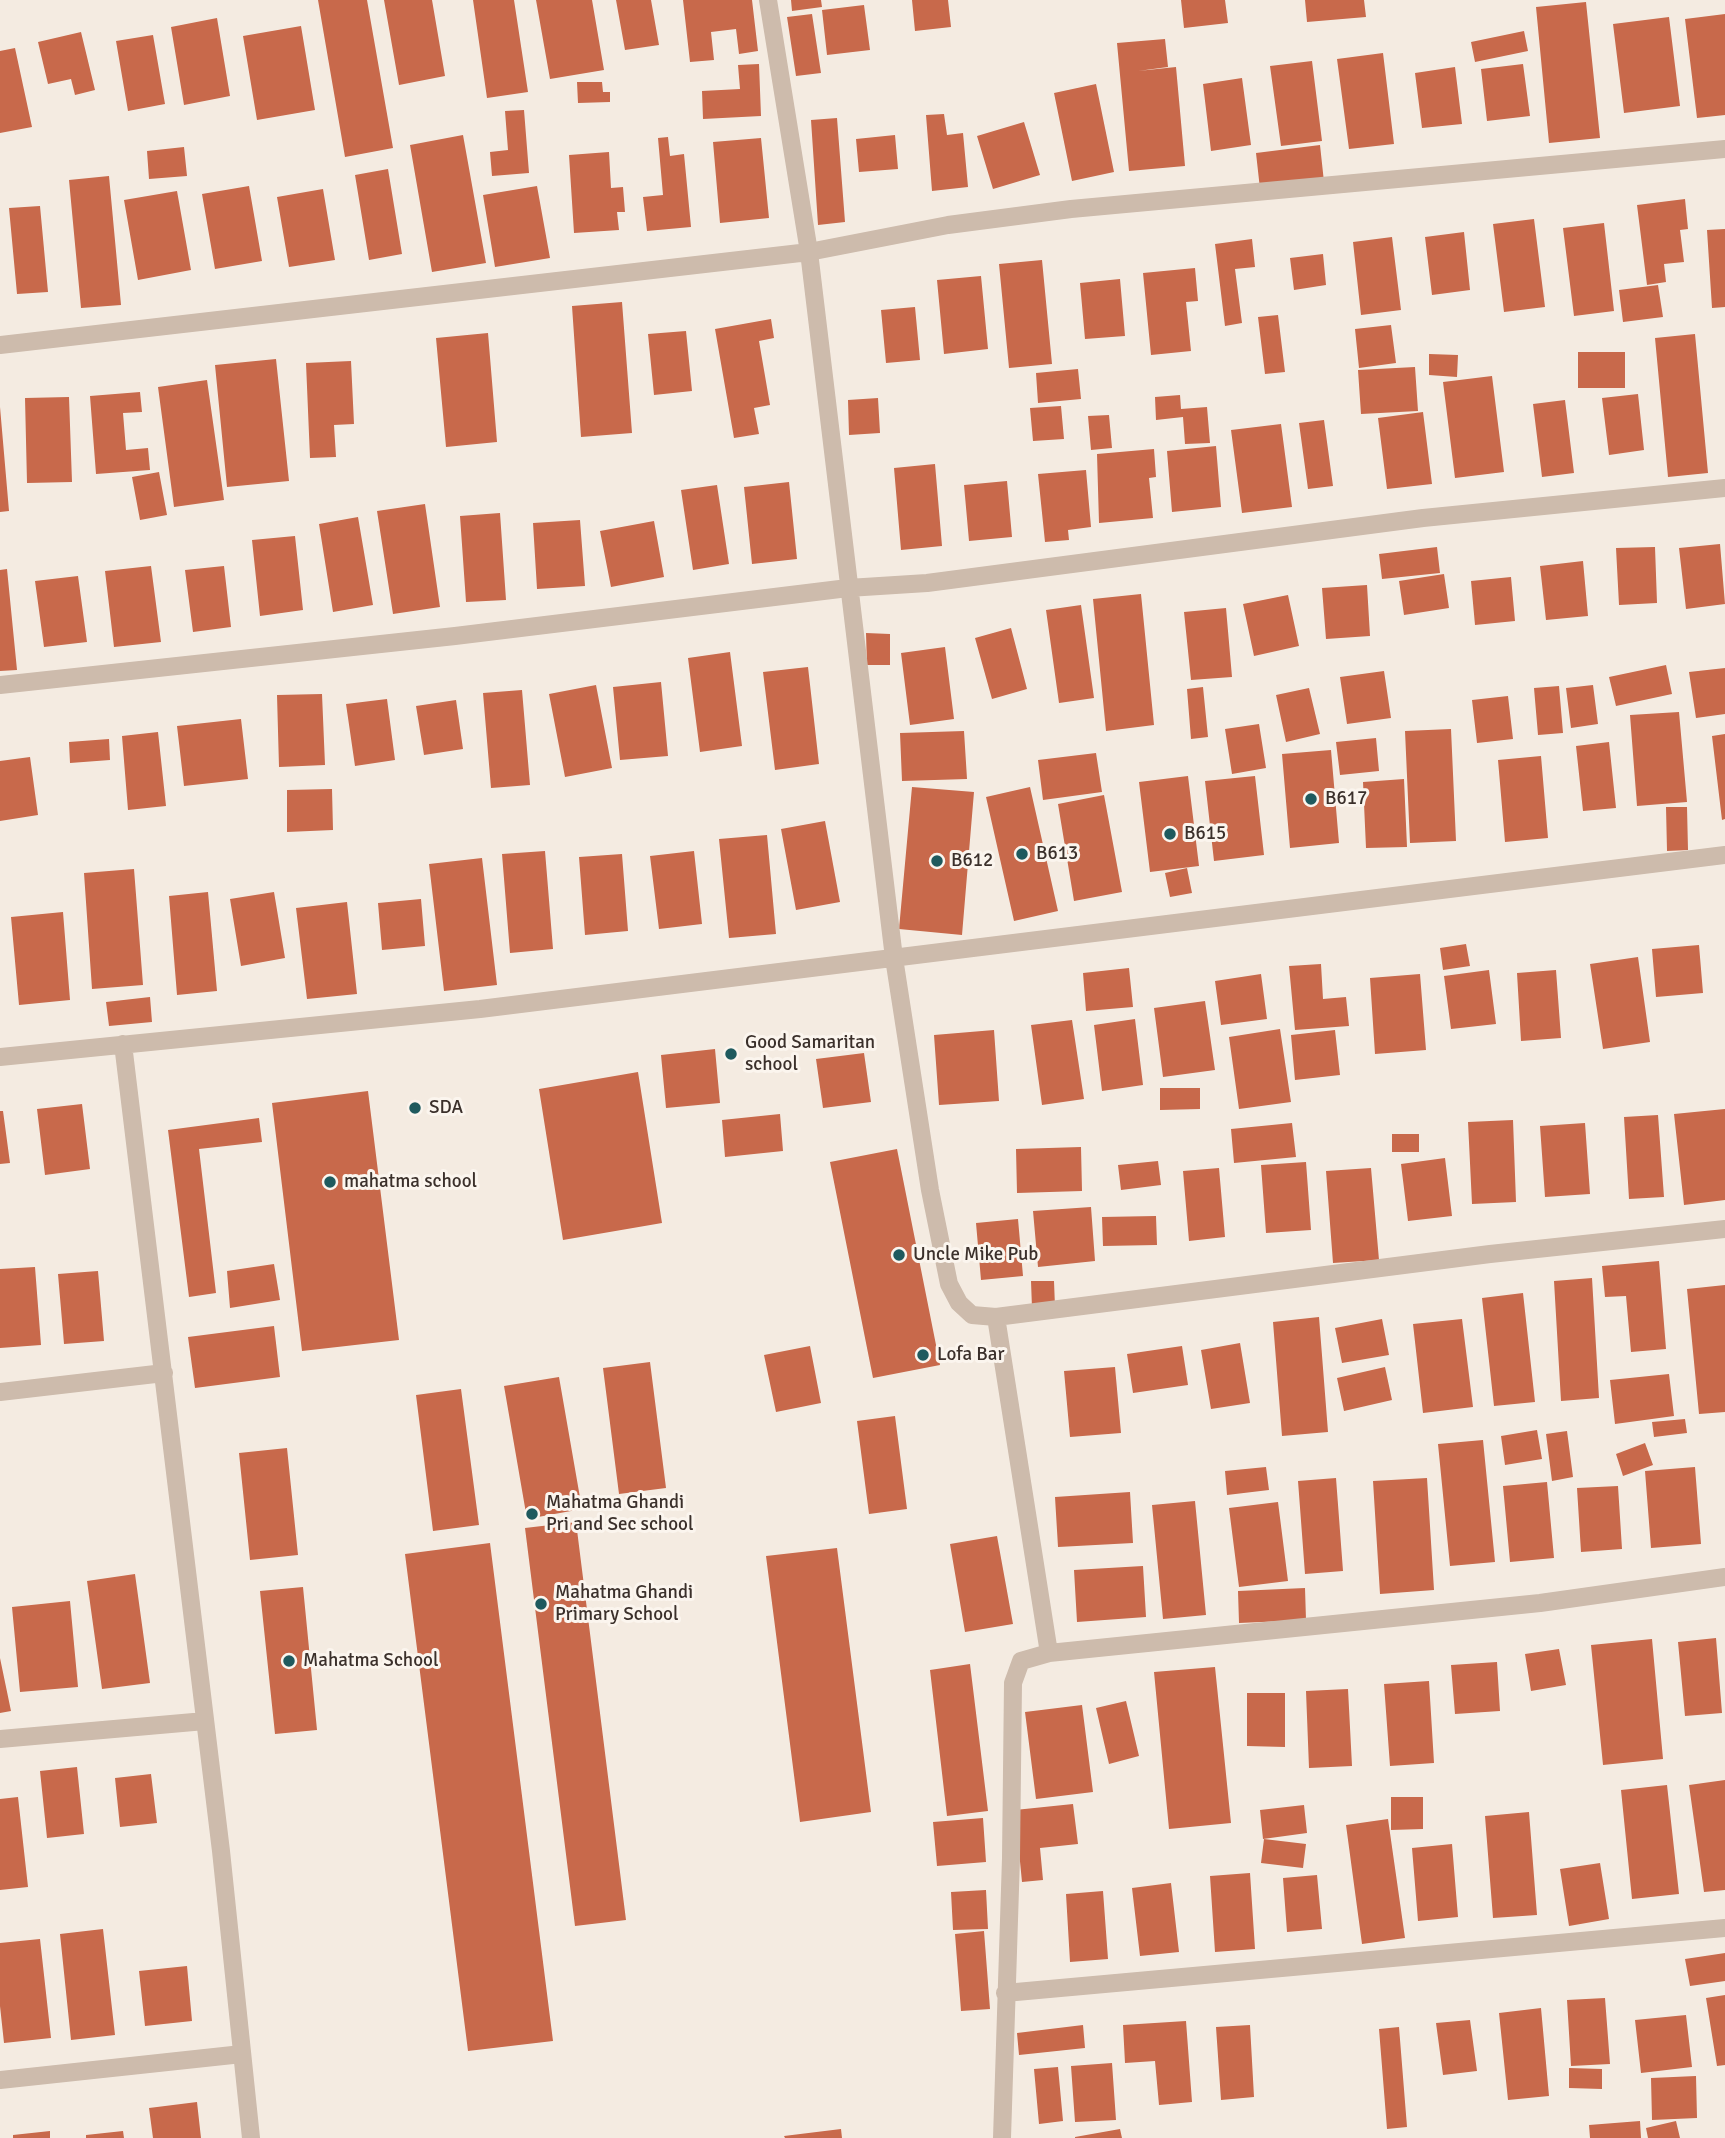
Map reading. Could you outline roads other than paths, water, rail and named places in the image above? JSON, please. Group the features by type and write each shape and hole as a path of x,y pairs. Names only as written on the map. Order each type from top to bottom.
{"street":[{"path":"768,0 809,252 894,958 930,1190 949,1284 959,1303 972,1315 996,1317 1490,1254 1725,1229"},
{"path":"0,345 809,252 948,226 1070,209 1725,149"},
{"path":"0,685 455,636 848,588 927,583 1423,518 1725,488"},
{"path":"0,1056 480,1009 1725,855"},
{"path":"123,1044 205,1721 251,2138"},
{"path":"996,1317 1049,1653"},
{"path":"0,1392 164,1373"},
{"path":"1003,2138 1005,1993 1012,1858 1013,1683 1021,1661 1049,1653 1540,1602 1725,1577"},
{"path":"0,1739 205,1721"},
{"path":"1005,1993 1725,1928"},
{"path":"0,2080 243,2054"}],"place":[{"name":"B617","path":"1311,799"},
{"name":"B615","path":"1170,834"},
{"name":"B613","path":"1022,854"},
{"name":"B612","path":"937,861"},
{"name":"Good Samaritan school","path":"731,1054"},
{"name":"SDA","path":"415,1108"},
{"name":"mahatma school","path":"330,1182"},
{"name":"Uncle Mike Pub","path":"899,1255"},
{"name":"Lofa Bar","path":"923,1355"},
{"name":"Mahatma Ghandi Pri and Sec school","path":"532,1514"},
{"name":"Mahatma Ghandi Primary School","path":"541,1604"},
{"name":"Mahatma School","path":"289,1661"}]}
